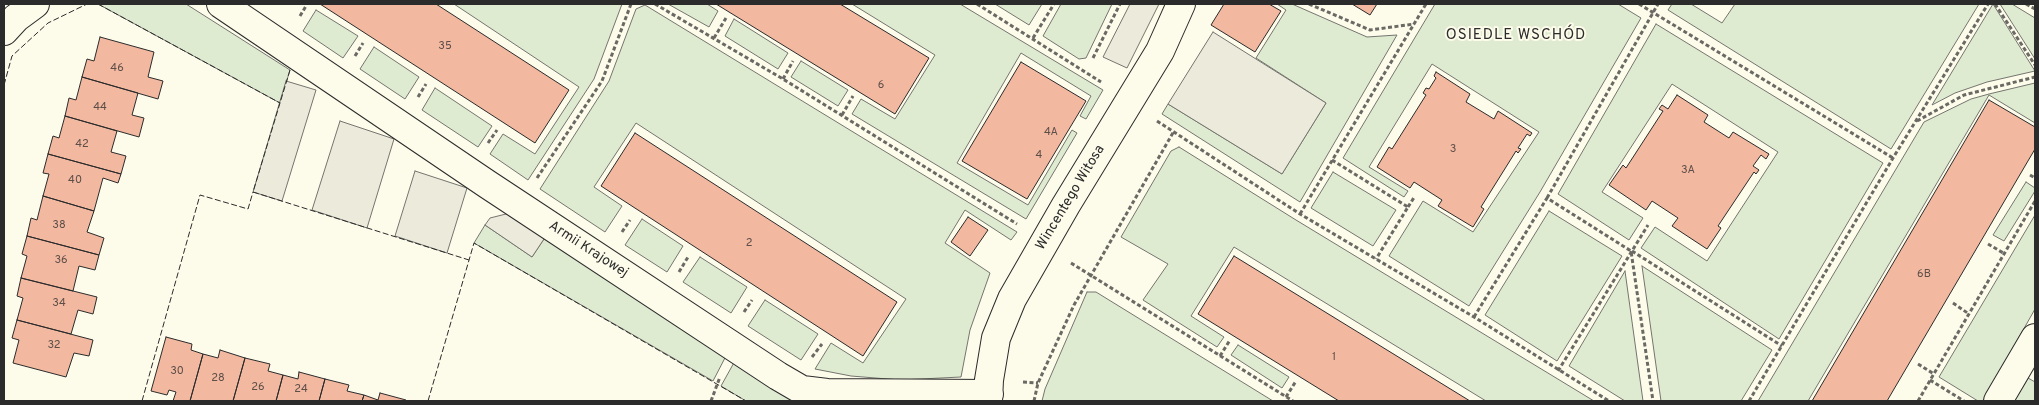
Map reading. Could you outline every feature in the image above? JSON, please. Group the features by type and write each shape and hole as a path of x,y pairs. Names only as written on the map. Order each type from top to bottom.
{"street":[{"path":"4,31 16,18 35,4"},
{"name":"Armii Krajowej","path":"221,4 472,174 802,390 827,393 988,398"},
{"name":"Wincentego Witosa","path":"988,398 996,338 1012,298 1160,51 1181,4"},
{"path":"1998,401 2035,338"}],"path":[{"path":"535,180 602,81 631,4"},
{"path":"655,4 842,115 1026,229 1089,276 1293,401"},
{"path":"977,4 1130,101 1300,214 1474,317 1609,401"},
{"path":"1033,38 1054,4"},
{"path":"1093,58 1120,4"},
{"path":"1309,4 1370,30 1414,23"},
{"path":"1300,214 1425,4"},
{"path":"1639,4 1893,158"},
{"path":"1474,317 1546,198 1658,4"},
{"path":"1749,401 1893,158 1988,4"},
{"path":"1996,4 2035,65"},
{"path":"2026,4 2035,9"},
{"path":"714,38 726,18"},
{"path":"782,79 793,61"},
{"path":"1916,121 1964,95 2035,77"},
{"path":"842,115 853,96"},
{"path":"1034,401 1038,383 1089,276 1174,131"},
{"path":"1332,160 1408,207"},
{"path":"2030,174 2035,178"},
{"path":"1376,259 1415,196"},
{"path":"1546,198 1782,346"},
{"path":"1918,401 2035,201"},
{"path":"1558,371 1648,225"},
{"path":"1988,244 2004,254"},
{"path":"1631,251 1653,401"},
{"path":"1953,303 1970,314"},
{"path":"1220,356 1230,340"},
{"path":"1918,364 1934,374"},
{"path":"1930,380 1964,401"},
{"path":"1286,397 1296,381"}],"green space":[{"path":"98,4 186,4 290,70 280,103"},
{"path":"454,4 622,4 594,79 528,180 490,154 503,134 535,154 579,87"},
{"path":"668,4 707,4 718,11 709,27"},
{"path":"852,4 960,4 1103,90 1086,119 1080,116 1091,96 1021,53 957,163 1028,205 1072,130 1077,133 1026,219 852,114 861,99 895,119 935,55"},
{"path":"995,4 1042,4 1029,25"},
{"path":"1061,4 1112,4 1086,58 1079,59 1043,36"},
{"path":"1277,4 1292,4 1367,37 1397,35 1300,202 1162,114 1168,104 1282,174 1326,103 1256,58 1286,10"},
{"path":"1435,4 1618,4 1641,18 1540,192 1469,306 1389,256 1423,201 1473,232 1539,132 1432,64 1369,167 1408,191 1404,197 1343,158"},
{"path":"1672,4 1691,4 1722,23 1735,4 1979,4 1891,149 1668,10"},
{"path":"1993,4 2035,71 1987,82 1955,93 1932,105"},
{"path":"2000,4 2012,4 2035,18 2035,59"},
{"path":"645,5 1017,232 1011,240 965,210 945,243 990,273 970,330 961,377 900,380 851,376 815,369 831,343 863,363 906,299 636,123 594,187 622,206 605,232 540,189 609,81 636,9"},
{"path":"316,10 358,36 343,58 303,31"},
{"path":"734,19 788,53 778,69 725,36"},
{"path":"1656,24 1883,163 1779,339 1641,248 1655,227 1707,261 1778,152 1672,84 1602,192 1643,218 1629,240 1558,194"},
{"path":"374,47 419,77 405,99 360,69"},
{"path":"801,61 848,90 838,106 791,77"},
{"path":"2035,83 2035,123 1989,95 1808,401 1758,401 1924,122 1971,99"},
{"path":"435,88 492,126 478,147 422,110"},
{"path":"1179,147 1594,401 1486,401 1234,247 1191,316 1224,337 1217,347 1143,300 1168,264 1121,237 1171,151"},
{"path":"1333,172 1396,210 1373,246 1311,208"},
{"path":"2026,182 2035,188 2035,191 2004,241 1993,235"},
{"path":"1549,211 1622,256 1557,361 1485,315"},
{"path":"2035,215 2035,309 1983,401 1978,401 1939,377"},
{"path":"642,219 683,246 667,272 625,245"},
{"path":"485,225 532,257 546,236 727,354 713,381 474,243"},
{"path":"700,257 747,287 731,313 683,282"},
{"path":"1642,266 1772,350 1741,401 1661,401"},
{"path":"1625,271 1643,401 1625,401 1569,366"},
{"path":"1087,292 1096,292 1273,401 1042,401 1045,389"},
{"path":"765,300 818,334 801,360 748,326"},
{"path":"1238,345 1289,377 1282,388 1231,355"},
{"path":"736,359 799,401 746,401 721,386"},
{"path":"2028,378 2035,382 2035,401 2014,401"}],"shaded area":[{"path":"1130,4 1159,4 1127,68 1103,57"},
{"path":"1213,32 1326,103 1282,174 1168,104"},
{"path":"286,81 316,90 282,201 253,192"},
{"path":"340,121 394,139 367,228 312,210"},
{"path":"415,171 467,188 447,253 395,236"},
{"path":"510,213 546,236 532,257 485,225 490,218"}],"building":[{"path":"320,4 436,4 569,90 535,143"},
{"path":"716,4 840,4 929,58 895,114"},
{"path":"1224,4 1269,4 1281,11 1255,52 1211,25"},
{"path":"1352,4 1377,4 1370,15"},
{"path":"100,37 154,52 148,77 163,81 158,99 82,77 87,59 94,61"},
{"path":"1021,62 1086,101 1027,199 962,161"},
{"path":"1436,72 1470,94 1466,102 1494,119 1498,111 1532,133 1530,136 1527,134 1518,148 1521,149 1518,153 1516,151 1481,207 1484,209 1473,227 1438,206 1442,200 1414,182 1410,188 1377,167 1389,147 1392,149 1426,95 1423,93 1426,88 1429,89 1436,78 1434,76"},
{"path":"82,77 138,93 132,115 144,118 139,137 65,116 69,98 76,100"},
{"path":"1677,95 1708,115 1704,122 1729,138 1733,132 1769,154 1766,159 1761,155 1753,166 1759,170 1756,174 1754,172 1718,226 1721,228 1707,249 1672,226 1678,218 1652,201 1646,210 1609,185 1623,165 1626,168 1663,111 1659,109 1662,105 1668,109"},
{"path":"1989,100 2035,127 2035,149 1887,401 1812,401"},
{"path":"65,116 117,131 111,152 126,156 121,174 48,154 53,136 59,138"},
{"path":"635,133 897,302 863,356 601,186"},
{"path":"48,154 121,174 118,183 103,178 94,211 43,196 49,174 43,173"},
{"path":"43,196 94,211 87,232 104,238 99,255 27,236 31,218 37,220"},
{"path":"968,217 988,230 970,256 951,242"},
{"path":"27,236 99,255 95,270 79,266 73,291 21,278 27,256 22,254"},
{"path":"1234,256 1470,401 1339,401 1198,314"},
{"path":"21,278 97,297 93,314 78,310 71,334 17,320 23,298 17,296"},
{"path":"17,320 93,340 89,356 74,353 66,377 13,363 19,340 12,338"},
{"path":"166,337 192,344 191,350 203,354 190,401 173,401 176,392 169,390 167,395 151,391"},
{"path":"220,350 245,358 233,401 190,401 203,354 218,358"},
{"path":"245,358 270,364 268,371 283,375 276,401 233,401"},
{"path":"299,372 325,379 319,401 276,401 283,375 298,379"},
{"path":"325,379 349,385 347,391 364,395 362,401 319,401"},
{"path":"380,393 406,401 362,401 364,395 378,400"}],"fence":[{"path":"4,85 12,56 48,23 87,4"},
{"path":"98,4 280,103"},
{"path":"290,70 253,192 469,260"},
{"path":"142,401 200,195 248,209 253,192"},
{"path":"428,401 474,243 746,401"}],"district":[{"name":"OSIEDLE WSCHÓD","path":"1516,36"}]}
